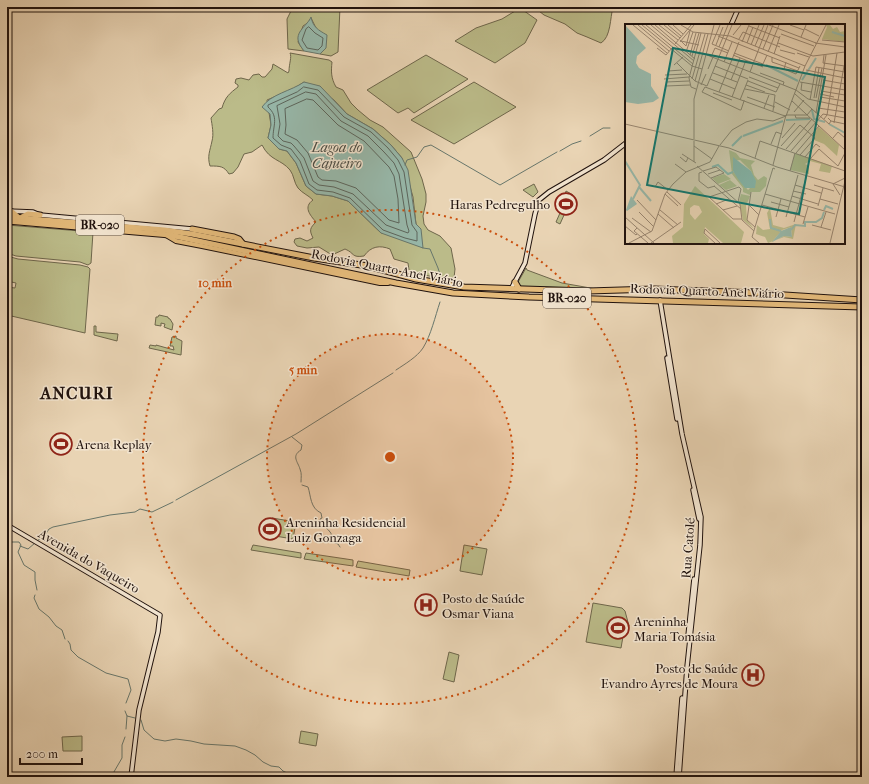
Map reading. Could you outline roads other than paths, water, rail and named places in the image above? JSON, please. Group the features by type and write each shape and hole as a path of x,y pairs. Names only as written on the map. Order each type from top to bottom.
{"highway":[{"path":"10,212 20,218 28,214 40,215"},
{"name":"Rodovia Quarto Anel Viário","path":"7,217 164,230 192,234 314,258 368,266 430,282 457,286 588,291 654,289 771,293 862,300"},
{"name":"Rodovia Quarto Anel Viário","path":"7,220 166,235 192,234 244,251 365,277 453,293 529,297 708,301 862,307"},
{"path":"244,251 260,258"},
{"path":"365,277 362,268 368,266"},
{"path":"515,282 516,287 519,289"},
{"path":"486,295 487,288"},
{"path":"529,297 530,289"},
{"path":"705,291 713,296 711,300 708,301"},
{"path":"723,302 719,299 718,294 732,292"}],"main road":[{"name":"BR-020","path":"166,235 176,241 380,283 396,283"}],"street":[{"path":"731,24 739,7"},
{"path":"511,289 525,263 535,214 540,200 549,192 604,160 625,144"},
{"path":"10,212 33,212 47,216 192,234"},
{"name":"Rua Catolé","path":"659,300 675,400 699,518 681,722 678,777"},
{"name":"Avenida do Vaqueiro","path":"7,525 160,615 158,632 138,710 131,777"}],"water":[{"path":"311,17 316,28 327,35 326,48 320,54 304,51 298,39 298,35"},
{"name":"Lagoa do Cajueiro","path":"304,82 320,86 347,114 373,129 391,145 402,158 408,170 416,224 421,229 423,248 381,233 348,201 332,196 316,194 306,186 296,163 287,151 279,149 268,138 271,125 270,114 262,107 276,96"}],"waterway":[{"path":"590,136 603,128 610,128"},
{"path":"560,151 581,141"},
{"path":"405,165 407,160 417,157 424,147 431,145 500,185 557,152"},
{"path":"423,248 430,249 441,278"},
{"path":"396,370 407,363 423,348 431,332 440,302"},
{"path":"176,500 296,434 393,373"},
{"path":"292,437 302,445 301,450 296,455 301,472 301,482"},
{"path":"302,485 308,487 313,505 317,511 321,513 321,524 331,533 333,542 338,544 340,547"},
{"path":"37,541 53,527 110,515 135,512 140,509 152,512 173,502"},
{"path":"7,547 9,547 11,542 19,542 21,545 18,552 24,565 35,572 37,590"},
{"path":"20,546 28,549 35,543"},
{"path":"35,595 34,598 39,609 62,630 65,639"},
{"path":"68,641 71,650 78,657 106,673 128,679 131,690 126,703"},
{"path":"125,711 127,716 135,718"},
{"path":"126,729 127,716"},
{"path":"141,720 144,730 154,739 165,741 176,739 204,744 235,746 246,750 271,766 279,767 283,771 295,777"},
{"path":"111,777 122,758 122,745 125,737"}],"place":[{"name":"Haras Pedregulho","path":"566,204"},
{"name":"Arena Replay","path":"61,444"},
{"name":"Areninha Residencial Luiz Gonzaga","path":"270,529"},
{"name":"Posto de Saúde Osmar Viana","path":"426,605"},
{"name":"Areninha Maria Tomásia","path":"618,628"},
{"name":"Posto de Saúde Evandro Ayres de Moura","path":"753,675"}],"district":[{"name":"ANCURI","path":"77,393"}]}
